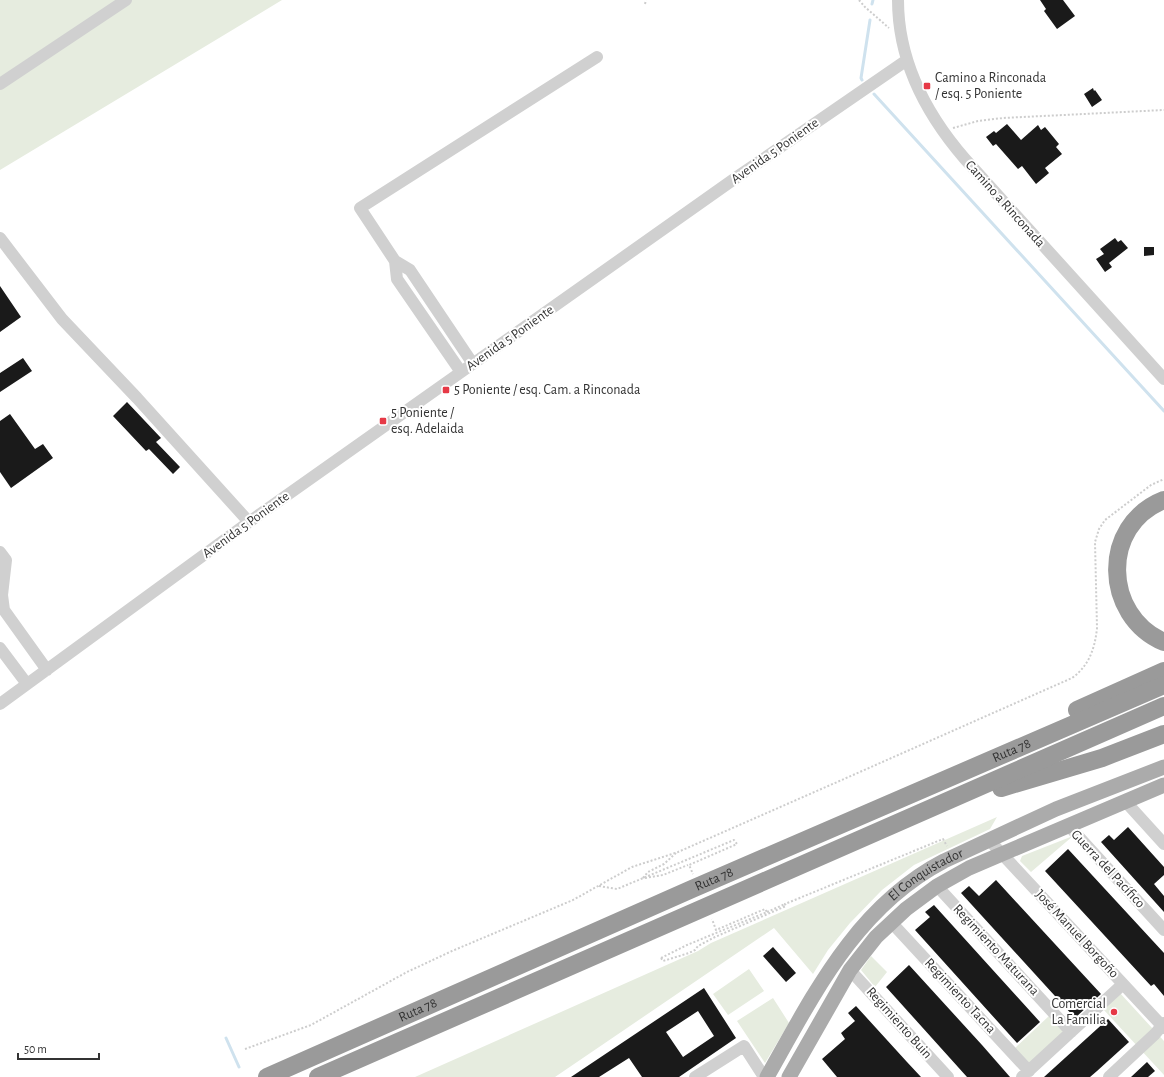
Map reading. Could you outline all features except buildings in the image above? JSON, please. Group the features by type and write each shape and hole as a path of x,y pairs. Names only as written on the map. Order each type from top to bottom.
{"highway":[{"path":"1164,500 1144,511 1128,531 1120,549 1117,570 1120,593 1130,613 1142,628 1152,636 1164,642"},
{"path":"934,785 980,758 1032,732 1101,698 1164,671"},
{"name":"Ruta 78","path":"267,1077 692,889 1164,685"},
{"name":"Ruta 78","path":"318,1077 1164,706"},
{"path":"902,821 1002,788 1102,758 1164,734"}],"main road":[{"name":"El Conquistador","path":"768,1074 832,966 850,940 874,912 898,891 929,868 989,840 1056,809 1164,767"},
{"name":"El Conquistador","path":"790,1076 850,970 876,937 916,901 937,886 969,868 1164,785"}],"street":[{"path":"0,84 126,0"},
{"name":"Camino a Rinconada","path":"898,0 901,35 911,74 922,99 943,133 970,165 1164,379"},
{"path":"473,364 410,270 395,260 360,208 597,57"},
{"name":"Avenida 5 Poniente","path":"0,704 249,522 730,182 907,60"},
{"path":"0,238 62,319 137,398 249,522"},
{"path":"395,260 398,279 462,372"},
{"path":"0,552 6,560 2,595 4,610 46,670"},
{"path":"0,648 27,684"},
{"path":"1125,801 1164,844"},
{"name":"Guerra del Pacífico","path":"1068,825 1164,930"},
{"name":"José Manuel Borgoño","path":"989,840 1163,1025"},
{"name":"Regimiento Maturana","path":"937,886 1071,1032"},
{"name":"Regimiento Tacna","path":"891,922 1026,1074"},
{"name":"Regimiento Buin","path":"850,970 948,1077"},
{"path":"1026,1074 1123,984"},
{"path":"1109,1077 1163,1025"},
{"path":"695,1077 744,1046 768,1074 790,1076"}],"path":[{"path":"645,4 646,0"},
{"path":"859,0 885,26 901,35"},
{"path":"943,133 957,126 978,121 1164,110"},
{"path":"244,1049 311,1025 407,972 473,942 559,906 632,867 678,852 1078,674 1083,669 1090,655 1096,638 1095,542 1099,529 1105,520 1164,478"},
{"path":"766,912 943,839 953,857"},
{"path":"642,879 648,872 664,864 678,852"},
{"path":"642,879 663,875 689,865"},
{"path":"598,886 617,889 659,872"},
{"path":"687,946 661,958 662,960 689,953 695,950 698,946 715,937 786,906 784,904"}],"shaded area":[{"path":"0,0 282,0 0,170"},
{"path":"997,817 990,829 914,865 882,890 850,923 828,950 813,974 774,928 555,1077 415,1077 698,951 711,943"},
{"path":"1073,836 1031,872 1020,861 1022,856"},
{"path":"871,956 887,972 875,987 861,970"},
{"path":"749,969 764,991 728,1015 713,994"},
{"path":"1120,993 1164,1041 1164,1075 1103,1009"},
{"path":"773,998 789,1023 765,1063 737,1021"},
{"path":"1050,1015 1065,1032 1030,1064 1015,1048"}],"waterway":[{"path":"872,4 873,0"},
{"path":"862,80 861,78 870,20"},
{"path":"874,94 1164,411"},
{"path":"226,1038 239,1067"}],"place":[{"name":"Camino a Rinconada / esq. 5 Poniente","path":"927,86"},
{"name":"5 Poniente / esq. Cam. a Rinconada","path":"446,390"},
{"name":"5 Poniente / esq. Adelaida","path":"383,421"},
{"name":"Comercial La Familia","path":"1114,1012"}]}
